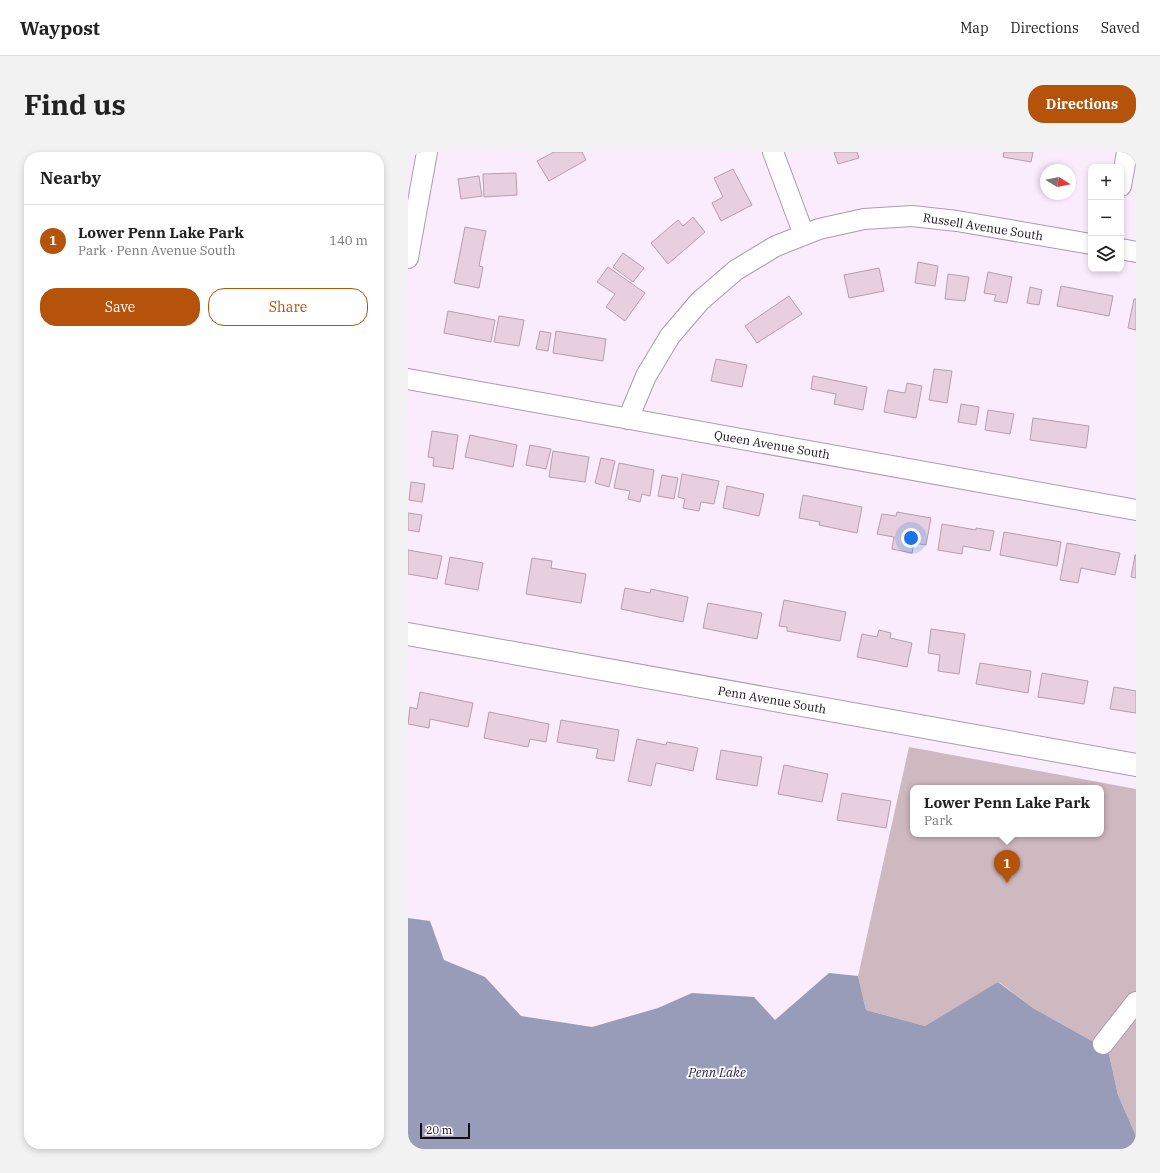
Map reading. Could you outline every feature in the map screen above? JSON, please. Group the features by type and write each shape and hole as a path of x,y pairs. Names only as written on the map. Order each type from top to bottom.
{"main road":[{"name":"Penn Avenue South","path":"408,634 1136,765"}],"street":[{"path":"408,258 427,152"},
{"path":"773,152 804,235"},
{"path":"1124,169 1127,152"},
{"name":"Russell Avenue South","path":"628,419 646,376 670,336 700,301 736,270 776,246 819,229 864,218 912,216 957,221 1088,243"},
{"path":"1124,250 1136,252"},
{"name":"Queen Avenue South","path":"408,379 1136,510"},
{"path":"1103,1044 1136,1002"}],"shaded area":[{"path":"909,747 1136,789 1136,1136 1118,1095 1108,1050 1033,1008 999,982 925,1026 866,1010 858,976"}],"water":[{"name":"Penn Lake","path":"408,918 430,921 444,960 485,977 521,1016 592,1027 658,1008 692,993 754,997 775,1020 829,973 858,976 866,1010 925,1026 998,982 1033,1008 1108,1050 1118,1095 1136,1136 1136,1149 408,1149"}],"building":[{"path":"554,152 582,152 586,160 549,181 537,161"},
{"path":"834,152 857,152 859,158 838,164"},
{"path":"1004,152 1033,152 1031,162 1003,157"},
{"path":"733,169 752,205 721,221 712,203 723,197 714,178"},
{"path":"516,173 517,195 484,197 483,174"},
{"path":"479,176 482,196 461,199 458,179"},
{"path":"693,217 705,232 668,264 651,243 678,220 683,226"},
{"path":"465,227 486,231 479,266 483,267 479,288 454,283"},
{"path":"623,253 644,268 633,282 613,267"},
{"path":"918,262 938,266 935,286 915,283"},
{"path":"608,267 645,293 625,321 606,307 615,294 597,282"},
{"path":"879,268 884,291 849,298 844,275"},
{"path":"988,272 1012,277 1007,303 994,301 996,295 984,293"},
{"path":"948,274 969,277 965,301 945,299"},
{"path":"1061,286 1113,296 1109,316 1057,306"},
{"path":"1030,287 1042,290 1039,305 1027,303"},
{"path":"789,296 802,314 757,343 745,326"},
{"path":"1134,299 1136,299 1136,330 1128,328"},
{"path":"448,311 495,320 491,342 444,333"},
{"path":"499,316 524,320 519,346 494,342"},
{"path":"540,331 551,333 548,351 536,349"},
{"path":"556,331 606,339 603,361 553,353"},
{"path":"716,359 747,365 742,387 711,381"},
{"path":"934,369 952,371 947,403 929,400"},
{"path":"813,376 867,387 863,410 834,404 836,394 811,389"},
{"path":"907,383 922,386 916,418 884,412 888,390 905,393"},
{"path":"961,404 979,407 976,425 958,422"},
{"path":"988,410 1014,414 1010,434 985,430"},
{"path":"1033,418 1089,426 1086,448 1030,440"},
{"path":"432,431 458,435 453,469 433,466 434,458 428,457"},
{"path":"470,435 517,445 513,467 465,457"},
{"path":"530,445 551,449 546,469 526,465"},
{"path":"553,451 589,457 585,482 549,477"},
{"path":"601,458 615,461 609,487 595,483"},
{"path":"619,463 654,470 650,496 642,494 640,502 628,499 630,491 614,488"},
{"path":"682,474 719,481 714,504 701,502 699,511 683,508 685,499 678,497"},
{"path":"662,475 678,478 674,499 658,496"},
{"path":"411,482 425,484 422,502 409,500"},
{"path":"727,486 764,494 759,516 723,508"},
{"path":"803,495 862,507 857,533 819,525 820,522 799,518"},
{"path":"897,512 931,518 926,545 914,543 912,553 892,549 894,537 877,534 882,514 896,516"},
{"path":"408,513 422,515 419,532 408,530"},
{"path":"942,524 976,530 976,528 994,531 990,551 963,546 962,554 938,550"},
{"path":"1004,532 1061,542 1057,566 1000,555"},
{"path":"1067,543 1120,553 1115,575 1081,568 1078,583 1060,580"},
{"path":"408,550 442,556 437,579 408,574"},
{"path":"1136,555 1136,578 1131,577"},
{"path":"450,557 483,563 478,590 445,584"},
{"path":"532,558 552,561 551,568 586,574 581,603 526,594"},
{"path":"625,588 650,593 651,589 688,597 683,622 621,609"},
{"path":"784,600 846,612 840,641 787,631 787,627 779,626"},
{"path":"708,603 762,613 757,639 703,628"},
{"path":"931,629 965,634 959,674 938,671 940,655 928,653"},
{"path":"879,630 891,633 890,638 912,643 907,667 857,657 862,634 877,637"},
{"path":"980,663 1031,671 1028,693 976,684"},
{"path":"1042,673 1088,681 1084,704 1038,697"},
{"path":"1114,687 1136,691 1136,713 1110,709"},
{"path":"420,692 473,703 468,727 430,719 429,728 408,724 410,707 417,709"},
{"path":"489,712 549,724 546,742 530,739 528,747 484,738"},
{"path":"561,720 619,730 614,761 596,758 598,749 557,742"},
{"path":"637,739 666,745 667,742 698,748 693,771 656,763 651,786 628,781"},
{"path":"721,750 762,757 757,786 716,779"},
{"path":"784,765 828,774 822,802 778,794"},
{"path":"842,793 891,801 886,828 837,820"}],"place":[{"name":"Lower Penn Lake Park","path":"1007,883"}]}
